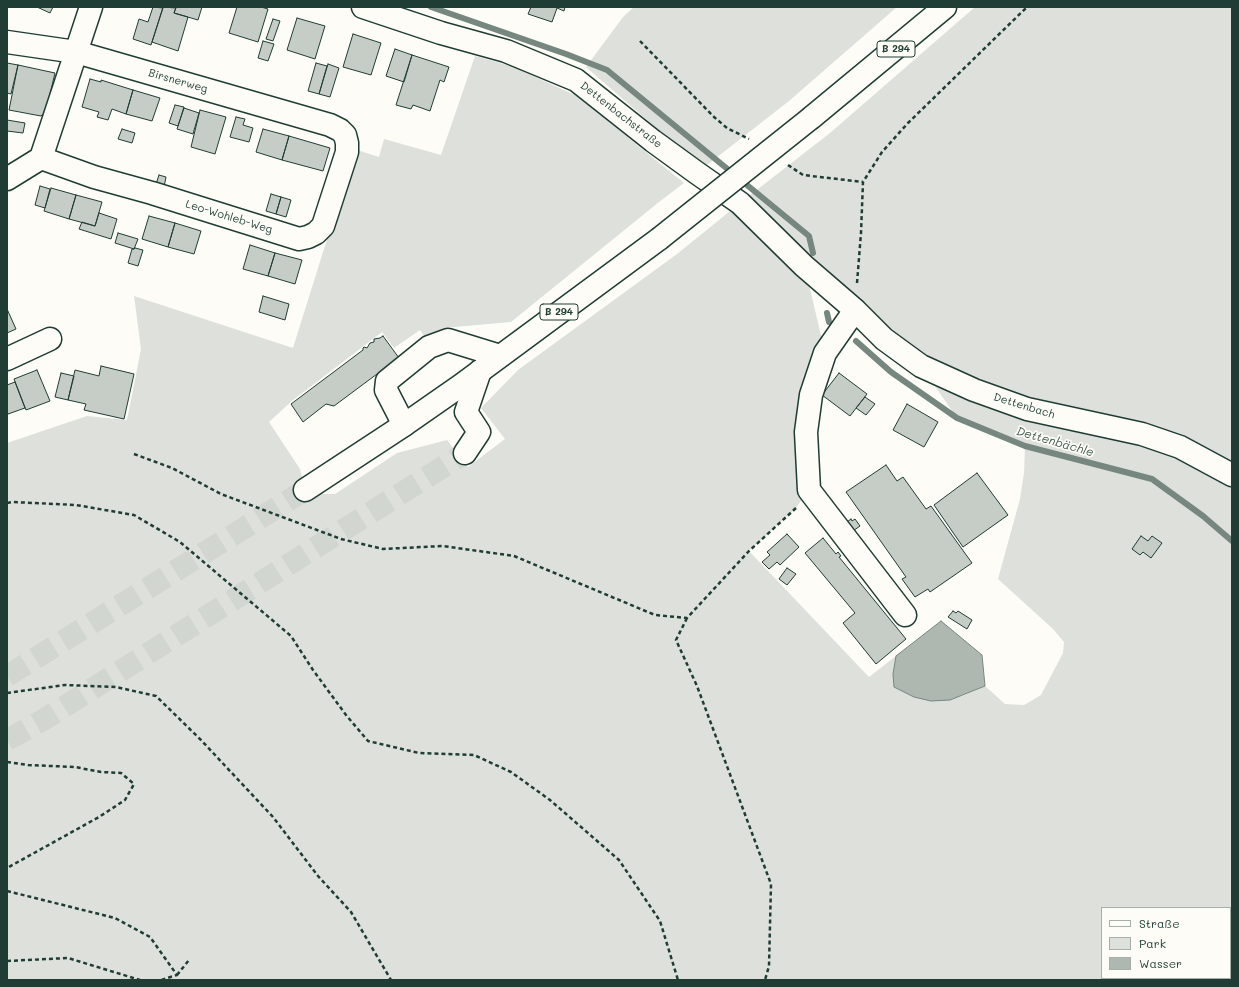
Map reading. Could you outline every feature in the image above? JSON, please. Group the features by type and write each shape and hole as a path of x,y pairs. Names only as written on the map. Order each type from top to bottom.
{"main road":[{"path":"7,179 41,158 91,7"},
{"name":"Dettenbachstraße","path":"363,7 441,33 506,51 576,80 653,141 740,203 837,296"},
{"name":"B 294","path":"304,490 404,425 659,239 811,118 945,7"},
{"name":"Birsnerweg","path":"7,42 76,52 330,125 340,130 345,135"},
{"name":"Leo-Wohleb-Weg","path":"41,158 94,177 152,193 299,239 308,237 323,226 347,152 345,135"},
{"name":"Dettenbach","path":"837,296 855,310 884,339 921,366 974,390 1027,409 1148,436 1180,447 1232,475"},
{"path":"855,310 825,353 811,395 806,432 809,490 905,615"},
{"path":"7,358 50,339"},
{"path":"404,425 386,390 387,381 429,347 448,340 500,356"},
{"path":"465,452 479,432 466,412 480,371"}],"path":[{"path":"855,310 863,182 882,152 908,123 1027,7"},
{"path":"640,41 714,118 727,128 751,141"},
{"path":"783,162 803,175 863,182"},
{"path":"134,454 172,468 221,494 341,539 383,549 443,546 514,556 655,615 687,618"},
{"path":"766,980 769,966 770,884 697,686 676,640 687,618 749,551 795,509 809,490"},
{"path":"7,503 76,505 134,515 180,542 291,636 313,670 346,715 368,741 419,753 474,755 517,776 550,800 619,860 660,921 678,980"},
{"path":"7,693 65,685 116,686 156,696 201,740 273,817 318,876 352,912 391,980"},
{"path":"7,762 28,765 76,767 101,772 120,773 134,784 125,800 99,817 7,868"},
{"path":"7,891 115,918 150,937 177,975"},
{"path":"7,961 68,958 140,980"},
{"path":"161,980 177,975 189,960"}],"green space":[{"path":"634,7 897,7 789,101 707,165 670,140 586,67 623,17"},
{"path":"975,7 1232,7 1232,980 7,980 7,443 87,416 127,420 141,349 134,296 293,348 357,150 379,157 384,139 441,155 475,56 511,66 577,96 684,183 511,322 443,328 427,340 420,330 394,348 382,332 293,400 269,422 300,469 305,490 313,494 335,494 397,453 447,440 468,467 505,439 481,408 518,370 677,254 830,133","holes":["805,267 921,366 957,418 1025,446 1024,473 1020,499 998,579 1053,629 1064,642 1063,653 1041,695 1024,705 1005,704 985,686 962,696 893,674 896,656 869,677 749,551 795,509 809,490 825,353"]}],"water":[{"path":"941,621 982,655 985,686 950,700 931,701 914,697 894,687 893,674 896,656"}],"building":[{"path":"37,7 53,7 50,13"},
{"path":"153,7 163,8 151,45 133,39 139,19 148,22"},
{"path":"163,7 176,8 174,13 188,17 178,51 152,42"},
{"path":"176,7 202,7 198,20 174,13"},
{"path":"237,7 261,7 268,9 258,42 229,33"},
{"path":"531,7 565,7 564,11 557,8 552,22 528,14"},
{"path":"297,18 325,26 315,59 287,50"},
{"path":"273,19 280,21 273,41 266,39"},
{"path":"353,34 381,43 371,75 343,67"},
{"path":"263,41 274,44 268,61 258,58"},
{"path":"395,49 412,55 404,82 386,76"},
{"path":"412,55 449,67 444,82 440,80 430,111 413,105 411,109 396,105"},
{"path":"7,63 18,65 11,94 7,93"},
{"path":"316,63 327,66 319,94 308,91"},
{"path":"328,64 339,68 330,97 319,94"},
{"path":"18,65 55,73 46,111 41,116 9,110"},
{"path":"90,79 101,82 101,80 133,90 126,114 112,109 108,120 97,117 99,112 82,107"},
{"path":"133,90 160,98 152,121 126,114"},
{"path":"175,105 184,107 178,126 169,123"},
{"path":"184,108 199,113 193,134 177,129"},
{"path":"200,110 226,117 215,154 191,147"},
{"path":"236,117 245,119 243,125 253,128 249,142 230,137"},
{"path":"7,120 25,123 23,133 7,131"},
{"path":"122,129 135,133 132,143 118,139"},
{"path":"263,129 289,136 282,160 256,152"},
{"path":"289,136 330,148 323,171 282,160"},
{"path":"159,175 166,177 164,187 156,184"},
{"path":"40,186 50,189 45,208 35,205"},
{"path":"51,188 76,195 69,219 44,211"},
{"path":"271,194 281,197 276,214 266,211"},
{"path":"76,195 102,202 95,226 69,219"},
{"path":"281,197 291,200 286,217 276,214"},
{"path":"99,213 117,219 111,239 79,229 82,222 95,226"},
{"path":"149,216 175,223 168,247 142,239"},
{"path":"175,223 201,231 194,254 168,247"},
{"path":"118,233 138,239 134,249 115,243"},
{"path":"250,245 275,253 268,276 243,269"},
{"path":"135,248 143,250 138,266 128,263 132,249"},
{"path":"275,253 302,260 295,284 268,276"},
{"path":"263,296 289,304 285,320 259,312"},
{"path":"7,309 16,329 7,333"},
{"path":"383,336 399,358 397,366 377,374 334,406 326,404 303,422 291,404 363,350 364,347 367,348 370,343 374,342 374,339"},
{"path":"101,366 134,374 124,419 84,410 86,404 68,400 75,370 99,376"},
{"path":"37,370 50,401 26,410 14,379"},
{"path":"61,373 74,376 68,400 55,397"},
{"path":"839,373 867,394 850,416 822,395"},
{"path":"15,382 25,408 8,414 7,385"},
{"path":"865,397 875,404 866,415 856,408"},
{"path":"907,404 938,422 924,447 893,430"},
{"path":"886,465 897,481 903,477 926,509 931,506 972,563 930,592 928,589 915,597 902,579 906,577 846,492"},
{"path":"977,473 1008,515 963,547 934,505"},
{"path":"851,519 852,521 855,519 860,526 850,533 843,525"},
{"path":"787,534 799,547 780,565 777,562 769,569 762,562 770,555 767,552"},
{"path":"1141,536 1148,541 1152,536 1162,543 1151,558 1143,552 1140,555 1132,549"},
{"path":"823,538 836,554 838,552 841,556 839,557 906,639 876,664 843,623 855,613 805,553"},
{"path":"787,568 796,574 787,585 779,579"},
{"path":"953,611 956,613 958,611 972,620 967,629 948,617"}],"waterway":[{"path":"431,7 566,54 607,70 809,236 813,253"},
{"path":"827,313 829,322"},
{"name":"Dettenbächle","path":"856,341 891,372 957,418 1025,446 1152,479 1203,516 1232,541"}],"tunnel":[{"path":"7,740 43,720 465,453"},
{"path":"7,676 305,490"}]}
